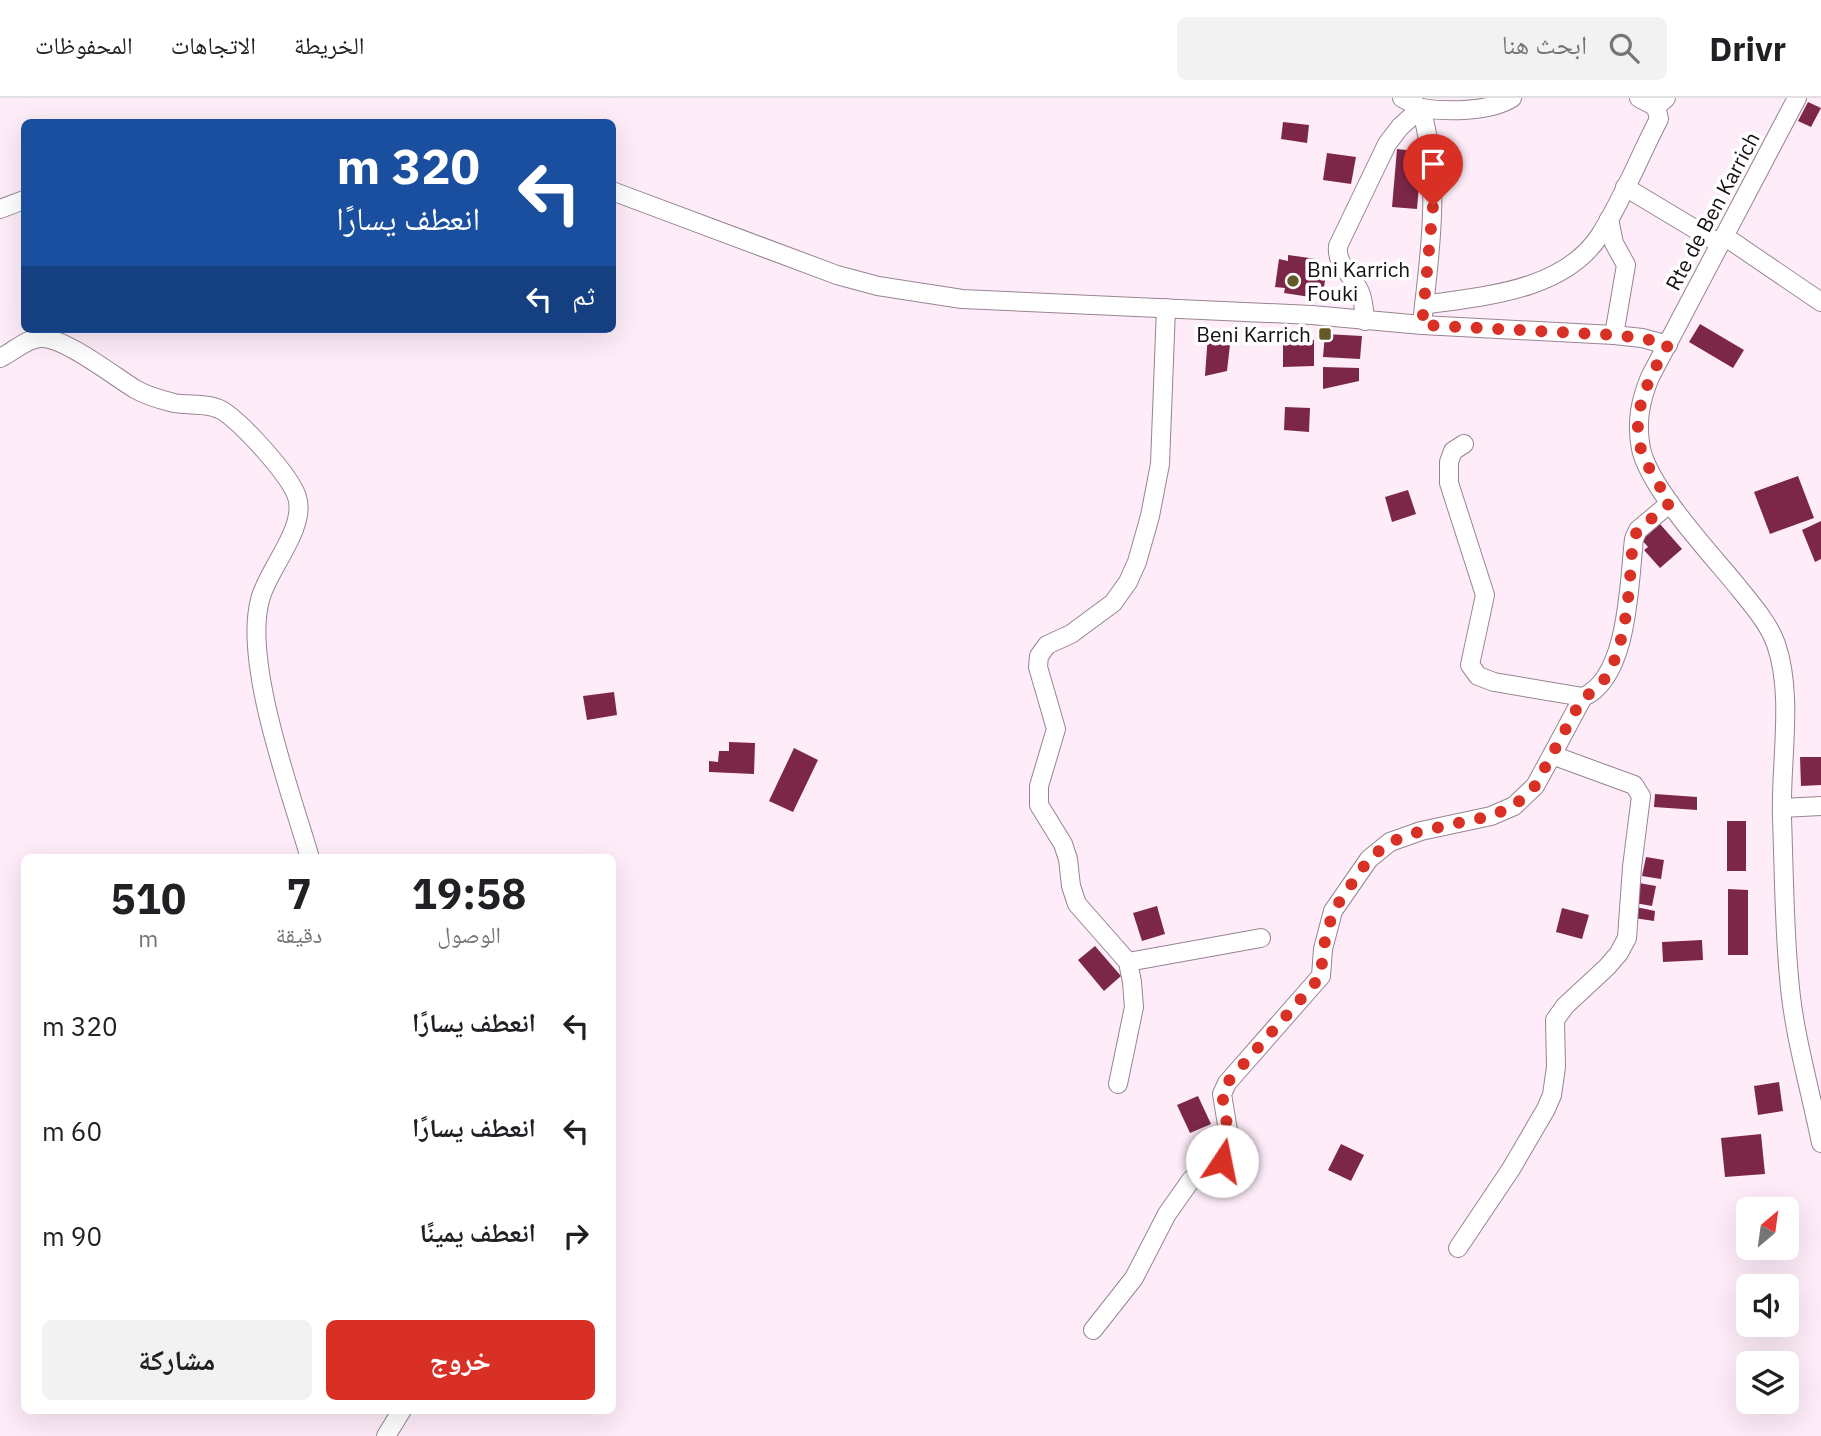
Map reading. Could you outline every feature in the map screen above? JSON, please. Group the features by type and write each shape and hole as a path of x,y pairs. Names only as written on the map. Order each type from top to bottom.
{"street":[{"path":"1402,98 1421,108 1441,111 1500,104 1512,98"},
{"path":"1424,304 1493,295 1548,277 1582,254 1600,236 1659,119 1661,102 1648,105 1639,98"},
{"name":"Rte de Ben Karrich","path":"1797,98 1644,393 1639,425 1642,453 1670,503 1764,620 1782,667 1782,808 1790,989 1821,1139"},
{"path":"1421,108 1431,160 1433,206 1422,325"},
{"path":"1365,321 1360,290 1340,263 1338,246 1387,144 1400,127 1421,108"},
{"path":"1625,187 1722,240 1821,302"},
{"path":"616,192 808,264 878,286 962,299 1312,315 1422,325 1614,335 1642,338 1668,345"},
{"path":"0,209 21,201"},
{"path":"1609,219 1614,243 1626,265 1614,335"},
{"path":"1118,1084 1134,1007 1128,962 1077,904 1063,844 1039,805 1039,786 1056,729 1038,667 1039,656 1047,645 1070,634 1113,603 1128,582 1137,562 1159,473 1166,308"},
{"path":"0,358 30,340 43,338 68,347 138,391 174,403 203,405 223,411 248,432 286,478 298,498 298,512 293,536 275,564 260,600 256,645 268,710 309,854"},
{"path":"1464,444 1453,451 1449,462 1450,482 1485,595 1470,665 1478,676 1494,682 1583,697 1594,692 1619,647 1627,617 1633,539 1638,530 1670,503"},
{"path":"1093,1330 1133,1278 1167,1214 1191,1180 1228,1155 1231,1149 1222,1094 1227,1083 1321,976 1323,949 1333,911 1369,859 1390,842 1421,831 1491,816 1514,806 1535,786 1583,697"},
{"path":"1458,1248 1511,1169 1552,1095 1556,1067 1555,1020 1565,1006 1607,967 1627,938 1641,796 1639,791 1634,785 1552,755"},
{"path":"1782,808 1821,806"},
{"path":"1128,962 1262,938"},
{"path":"386,1436 399,1414"}],"building":[{"path":"1808,102 1821,108 1811,127 1798,121"},
{"path":"1283,122 1309,125 1307,143 1281,139"},
{"path":"1397,149 1422,152 1417,209 1392,207"},
{"path":"1327,153 1356,157 1351,184 1323,180"},
{"path":"1288,255 1317,259 1316,265 1327,267 1323,294 1310,292 1310,297 1284,293 1285,288 1275,287 1279,259 1288,261"},
{"path":"1700,324 1744,350 1733,368 1689,342"},
{"path":"1208,334 1231,336 1227,371 1205,376"},
{"path":"1325,334 1362,336 1360,359 1323,357"},
{"path":"1283,340 1314,340 1314,366 1283,367"},
{"path":"1323,367 1359,368 1359,381 1323,389"},
{"path":"1285,407 1310,408 1309,432 1284,430"},
{"path":"1798,476 1814,518 1770,534 1754,492"},
{"path":"1408,490 1416,514 1392,522 1385,497"},
{"path":"1821,521 1821,559 1815,562 1802,530"},
{"path":"1660,524 1682,549 1660,568 1644,550 1648,547 1642,540"},
{"path":"614,692 617,715 587,720 583,696"},
{"path":"729,742 755,743 754,774 709,772 709,761 718,762 719,751 729,751"},
{"path":"794,748 818,760 793,812 769,801"},
{"path":"1800,757 1821,757 1821,785 1801,786"},
{"path":"1655,794 1697,797 1697,810 1654,807"},
{"path":"1727,821 1746,821 1746,871 1727,871"},
{"path":"1646,857 1664,860 1661,879 1642,876"},
{"path":"1639,883 1656,886 1652,906 1635,903"},
{"path":"1728,889 1748,890 1748,955 1728,955"},
{"path":"1157,906 1165,934 1142,941 1133,913"},
{"path":"1636,907 1655,911 1654,921 1634,918"},
{"path":"1562,908 1589,915 1582,939 1556,932"},
{"path":"1702,940 1703,960 1663,962 1662,942"},
{"path":"1095,946 1121,976 1104,991 1078,960"},
{"path":"1779,1082 1783,1111 1758,1115 1754,1086"},
{"path":"1198,1096 1211,1124 1190,1133 1177,1105"},
{"path":"1761,1134 1765,1174 1725,1177 1721,1138"},
{"path":"1341,1144 1364,1155 1351,1181 1328,1170"}],"place":[{"name":"Bni Karrich Fouki","path":"1293,281"},
{"name":"Beni Karrich","path":"1325,334"}],"route":[{"path":"1222,1161 1231,1149 1222,1094 1227,1083 1321,976 1323,949 1333,911 1369,859 1390,842 1421,831 1491,816 1514,806 1535,786 1583,697 1594,692 1608,672 1619,647 1627,617 1633,539 1638,530 1670,503 1642,453 1639,437 1639,411 1644,393 1668,345 1642,338 1614,335 1422,325 1433,206"}]}
